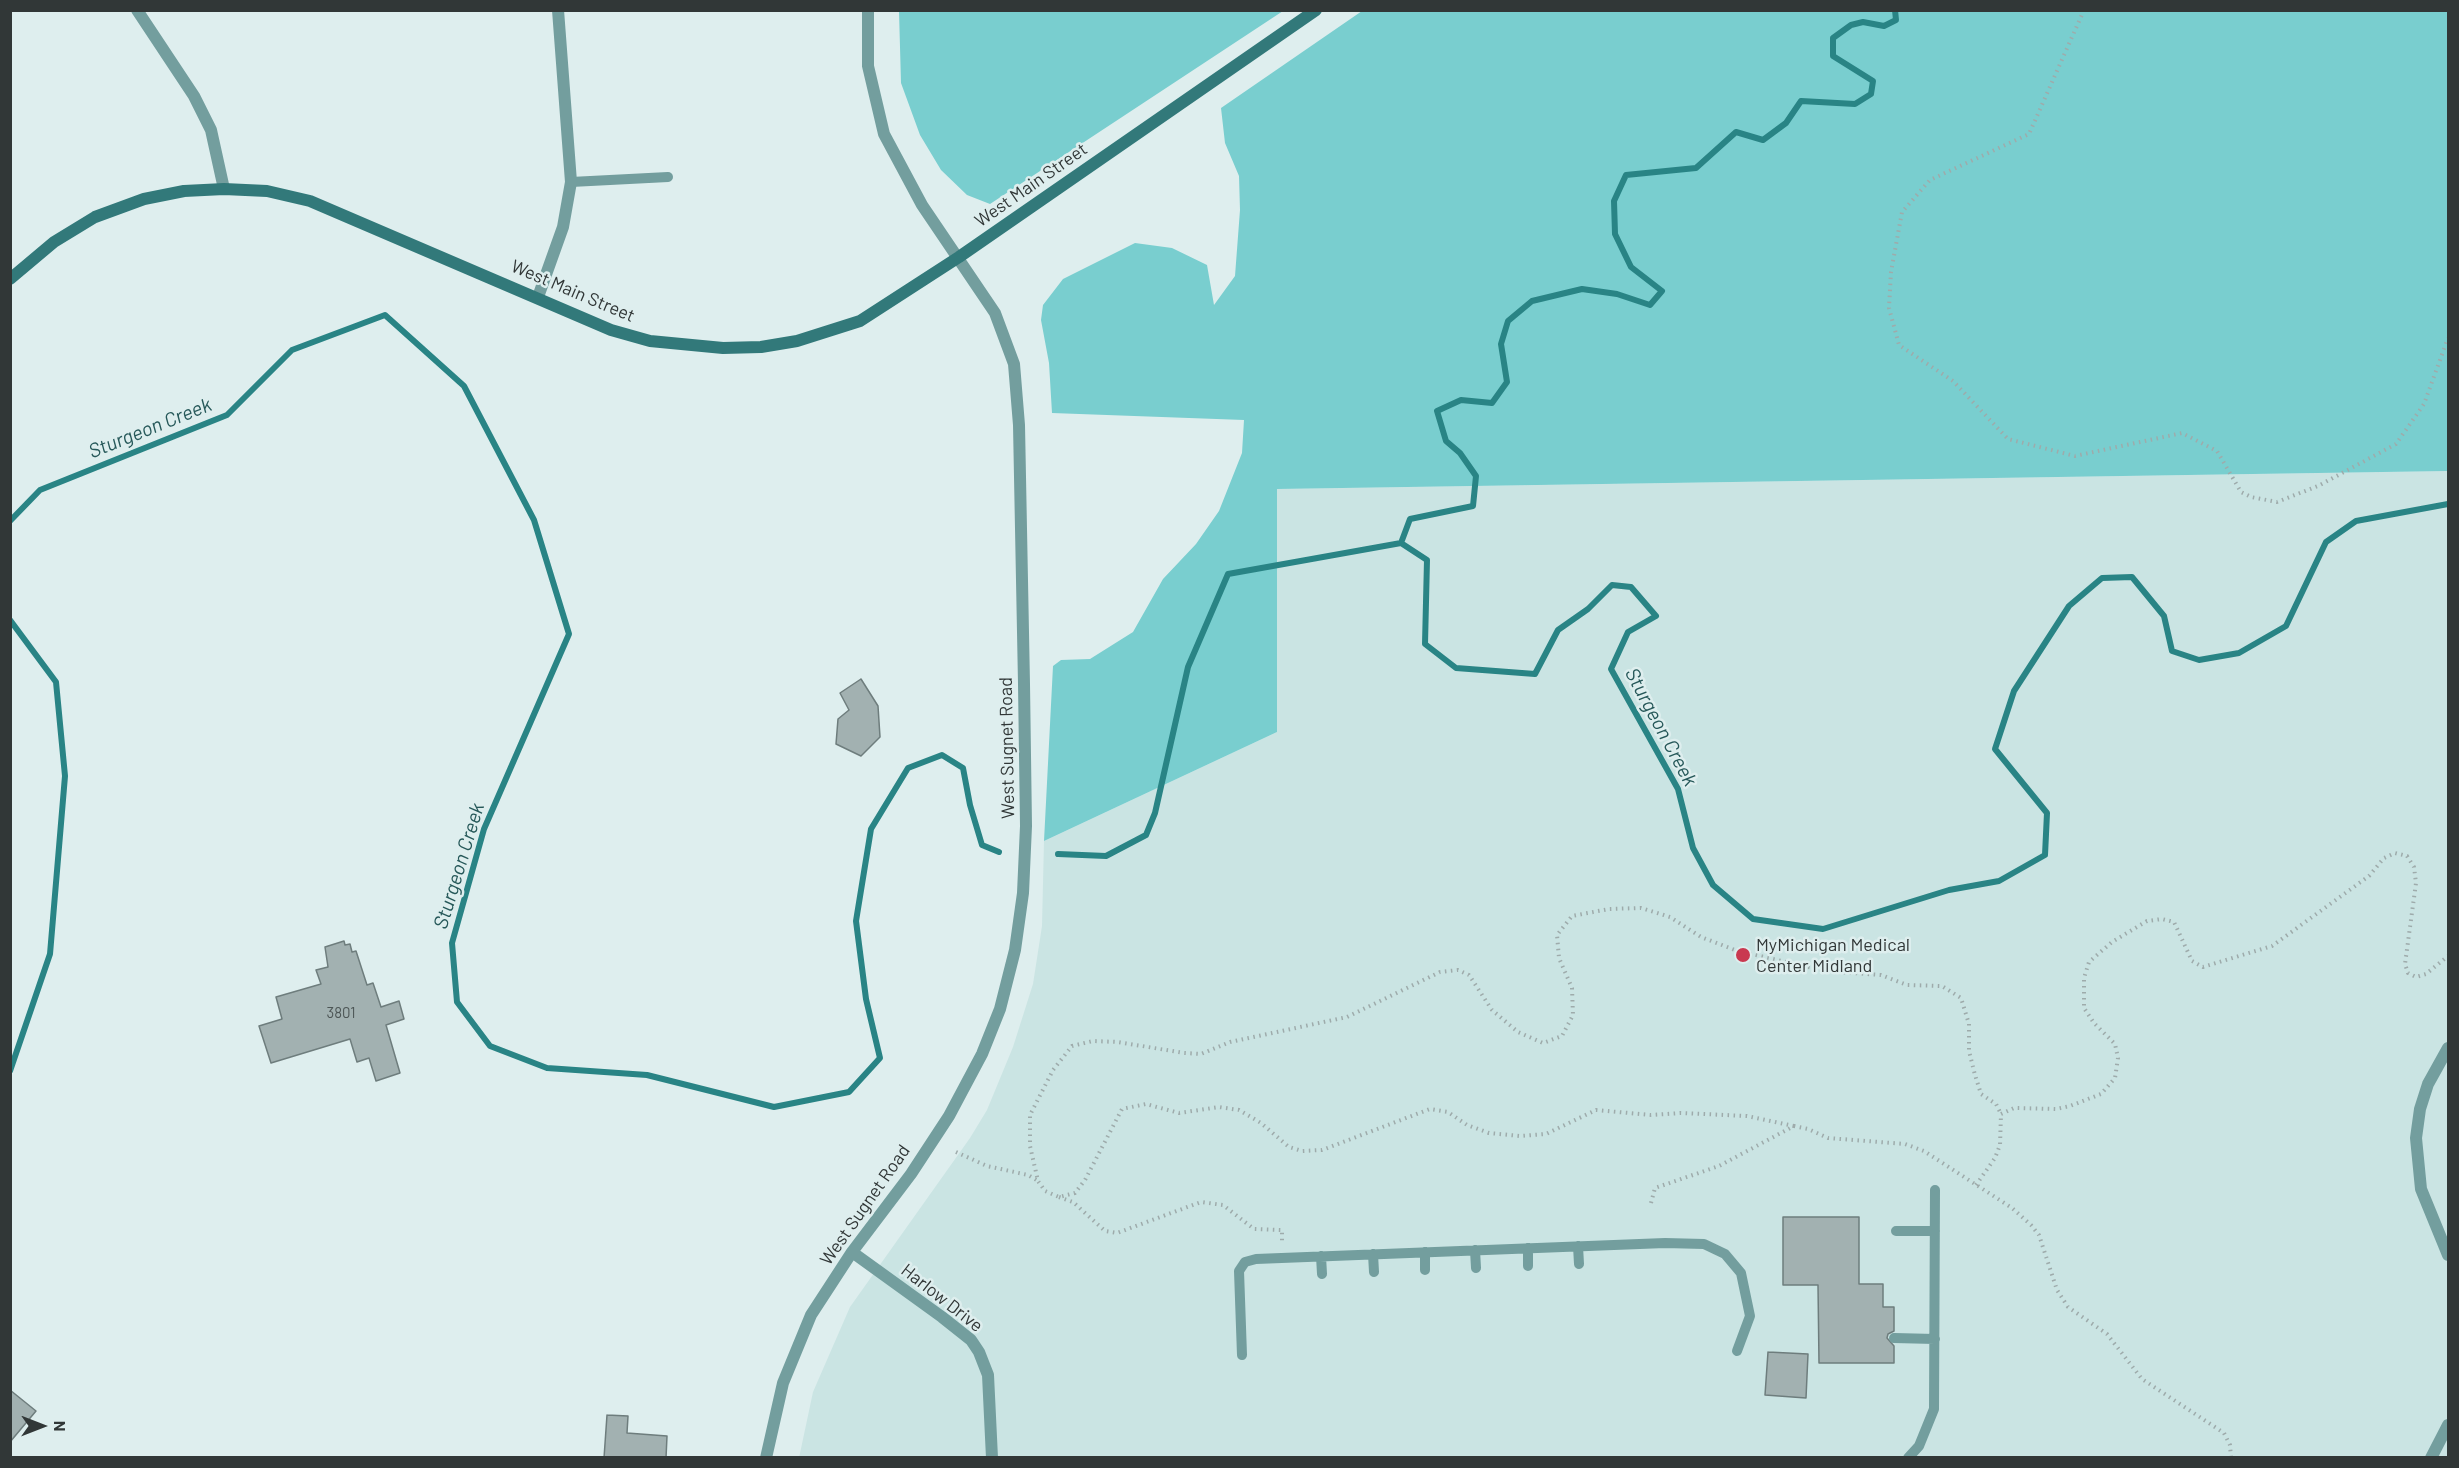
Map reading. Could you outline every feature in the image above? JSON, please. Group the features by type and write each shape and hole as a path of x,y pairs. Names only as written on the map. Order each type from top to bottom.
{"street":[{"path":"137,10 194,96 211,130 224,189"},
{"path":"538,297 563,227 571,182 558,10"},
{"name":"West Sugnet Road","path":"766,1458 783,1383 811,1315 852,1252 911,1174 949,1116 982,1054 1000,1010 1016,950 1023,893 1026,814 1019,425 1014,364 995,313 922,205 884,134 868,66 868,10"},
{"name":"West Main Street","path":"10,279 54,242 95,217 144,199 184,191 224,189 267,191 310,201 611,330 650,341 723,348 761,347 828,333 860,321 959,257 1316,10"},
{"path":"2448,1048 2428,1084 2420,1109 2416,1138 2421,1189 2448,1255"},
{"name":"Harlow Drive","path":"852,1252 971,1340 988,1374 992,1458"},
{"path":"2432,1458 2448,1425"}],"lane":[{"path":"571,182 668,177"},
{"path":"1908,1458 1919,1446 1934,1409 1935,1190"},
{"path":"1896,1231 1935,1231"},
{"path":"1242,1355 1239,1271 1245,1262 1256,1259 1578,1245 1704,1244 1725,1254 1741,1273 1748,1295 1750,1317 1737,1351"},
{"path":"1578,1245 1579,1264"},
{"path":"1528,1248 1528,1266"},
{"path":"1475,1250 1476,1268"},
{"path":"1425,1252 1425,1270"},
{"path":"1373,1254 1374,1272"},
{"path":"1321,1256 1322,1274"},
{"path":"1894,1338 1935,1339"}],"path":[{"path":"2084,10 2029,134 1930,180 1902,212 1891,272 1889,308 1899,345 1953,381 2008,439 2075,456 2182,433 2217,451 2241,492 2251,497 2277,502 2318,486 2396,444 2424,404 2448,338"},
{"path":"2001,1114 2014,1108 2056,1109 2070,1106 2100,1094 2115,1078 2118,1058 2115,1044 2094,1023 2084,1008 2084,978 2088,962 2112,942 2147,921 2162,919 2174,922 2192,961 2203,968 2272,946 2369,876 2384,858 2395,853 2407,856 2414,867 2415,875 2405,964 2408,973 2416,977 2426,974 2448,956"},
{"path":"1282,1244 1282,1230 1254,1229 1223,1205 1201,1202 1117,1233 1105,1231 1072,1202 1045,1191 1038,1181 1030,1146 1030,1115 1053,1070 1072,1047 1093,1041 1118,1042 1202,1054 1230,1042 1347,1017 1440,972 1458,970 1469,975 1492,1010 1518,1032 1543,1043 1562,1036 1573,1015 1572,988 1559,958 1557,935 1572,916 1609,909 1641,908 1670,917 1701,937 1735,950 1827,970 1881,975 1907,985 1942,986 1961,998 1969,1024 1969,1051 1981,1094 1996,1104 2001,1114 2000,1145 1995,1158 1977,1185"},
{"path":"1059,1197 1074,1193 1085,1180 1122,1108 1146,1104 1179,1113 1219,1107 1239,1110 1261,1123 1289,1147 1302,1151 1322,1150 1430,1109 1448,1112 1467,1125 1490,1133 1520,1136 1546,1134 1596,1110 1650,1115 1681,1113 1747,1116 1808,1129 1828,1138 1905,1144 1924,1151 2012,1208 2039,1235 2050,1273 2068,1307 2083,1320 2107,1334 2142,1379 2224,1433 2230,1444 2231,1458"},
{"path":"1652,1203 1655,1188 1719,1166 1794,1126"},
{"path":"956,1152 987,1166 1028,1176 1038,1181"}],"shaded area":[{"path":"899,10 1283,11 990,204 967,195 941,170 920,135 901,83"},
{"path":"1362,11 2448,11 2448,471 1277,489 1277,732 1044,841 1053,666 1061,660 1090,659 1133,632 1163,579 1196,544 1219,511 1242,453 1244,420 1052,413 1049,363 1041,320 1043,305 1063,279 1135,243 1172,248 1207,265 1214,305 1235,276 1240,210 1239,176 1225,143 1221,108"},
{"name":"MyMichigan Medical Center Midland","path":"2448,471 2448,1457 799,1458 813,1392 850,1307 970,1138 987,1110 1013,1047 1033,984 1042,926 1044,841 1277,732 1277,489"}],"building":[{"path":"861,679 878,706 880,737 861,756 836,744 838,719 849,710 840,693"},
{"path":"344,941 345,945 350,944 352,952 356,951 367,985 373,983 381,1007 399,1001 404,1019 386,1025 400,1073 376,1081 369,1058 357,1062 350,1039 271,1063 259,1026 282,1019 276,997 321,984 316,970 328,967 325,947"},
{"path":"1783,1217 1859,1217 1859,1284 1883,1284 1883,1307 1894,1307 1894,1331 1888,1334 1887,1338 1894,1346 1894,1363 1819,1363 1818,1285 1783,1285"},
{"path":"1768,1352 1808,1354 1806,1398 1765,1395"},
{"path":"10,1390 36,1411 10,1442"},
{"path":"607,1415 628,1416 627,1433 667,1436 666,1458 604,1458"}],"waterway":[{"path":"1401,543 1410,519 1473,506 1476,476 1460,453 1446,441 1437,411 1461,400 1492,403 1507,382 1501,344 1508,321 1532,301 1582,289 1617,294 1650,305 1662,291 1631,267 1615,234 1614,201 1626,175 1696,168 1736,132 1763,140 1786,123 1801,101 1855,104 1871,94 1873,81 1833,56 1833,38 1851,25 1863,22 1884,26 1896,20 1895,10"},
{"name":"Sturgeon Creek","path":"10,521 40,490 227,415 292,350 385,315 464,386 534,520 569,634 484,829 452,943 457,1002 490,1046 547,1068 647,1075 774,1107 849,1092 880,1058 866,999 856,921 871,829 908,768 942,755 963,768 970,805 982,845 999,852"},
{"name":"Sturgeon Creek","path":"1058,854 1106,856 1146,835 1155,813 1188,667 1228,574 1401,543 1427,560 1425,644 1456,668 1535,674 1558,630 1588,609 1612,585 1631,587 1656,616 1628,632 1611,669 1678,789 1693,848 1713,885 1753,919 1823,929 1949,890 1999,881 2045,855 2047,813 1995,749 2014,691 2069,606 2102,578 2132,577 2164,616 2172,651 2199,660 2239,653 2286,626 2326,542 2356,521 2448,504"},
{"name":"Sturgeon Creek","path":"10,620 56,682 65,776 50,954 10,1071"}],"place":[{"name":"MyMichigan Medical Center Midland","path":"1743,955"}]}
